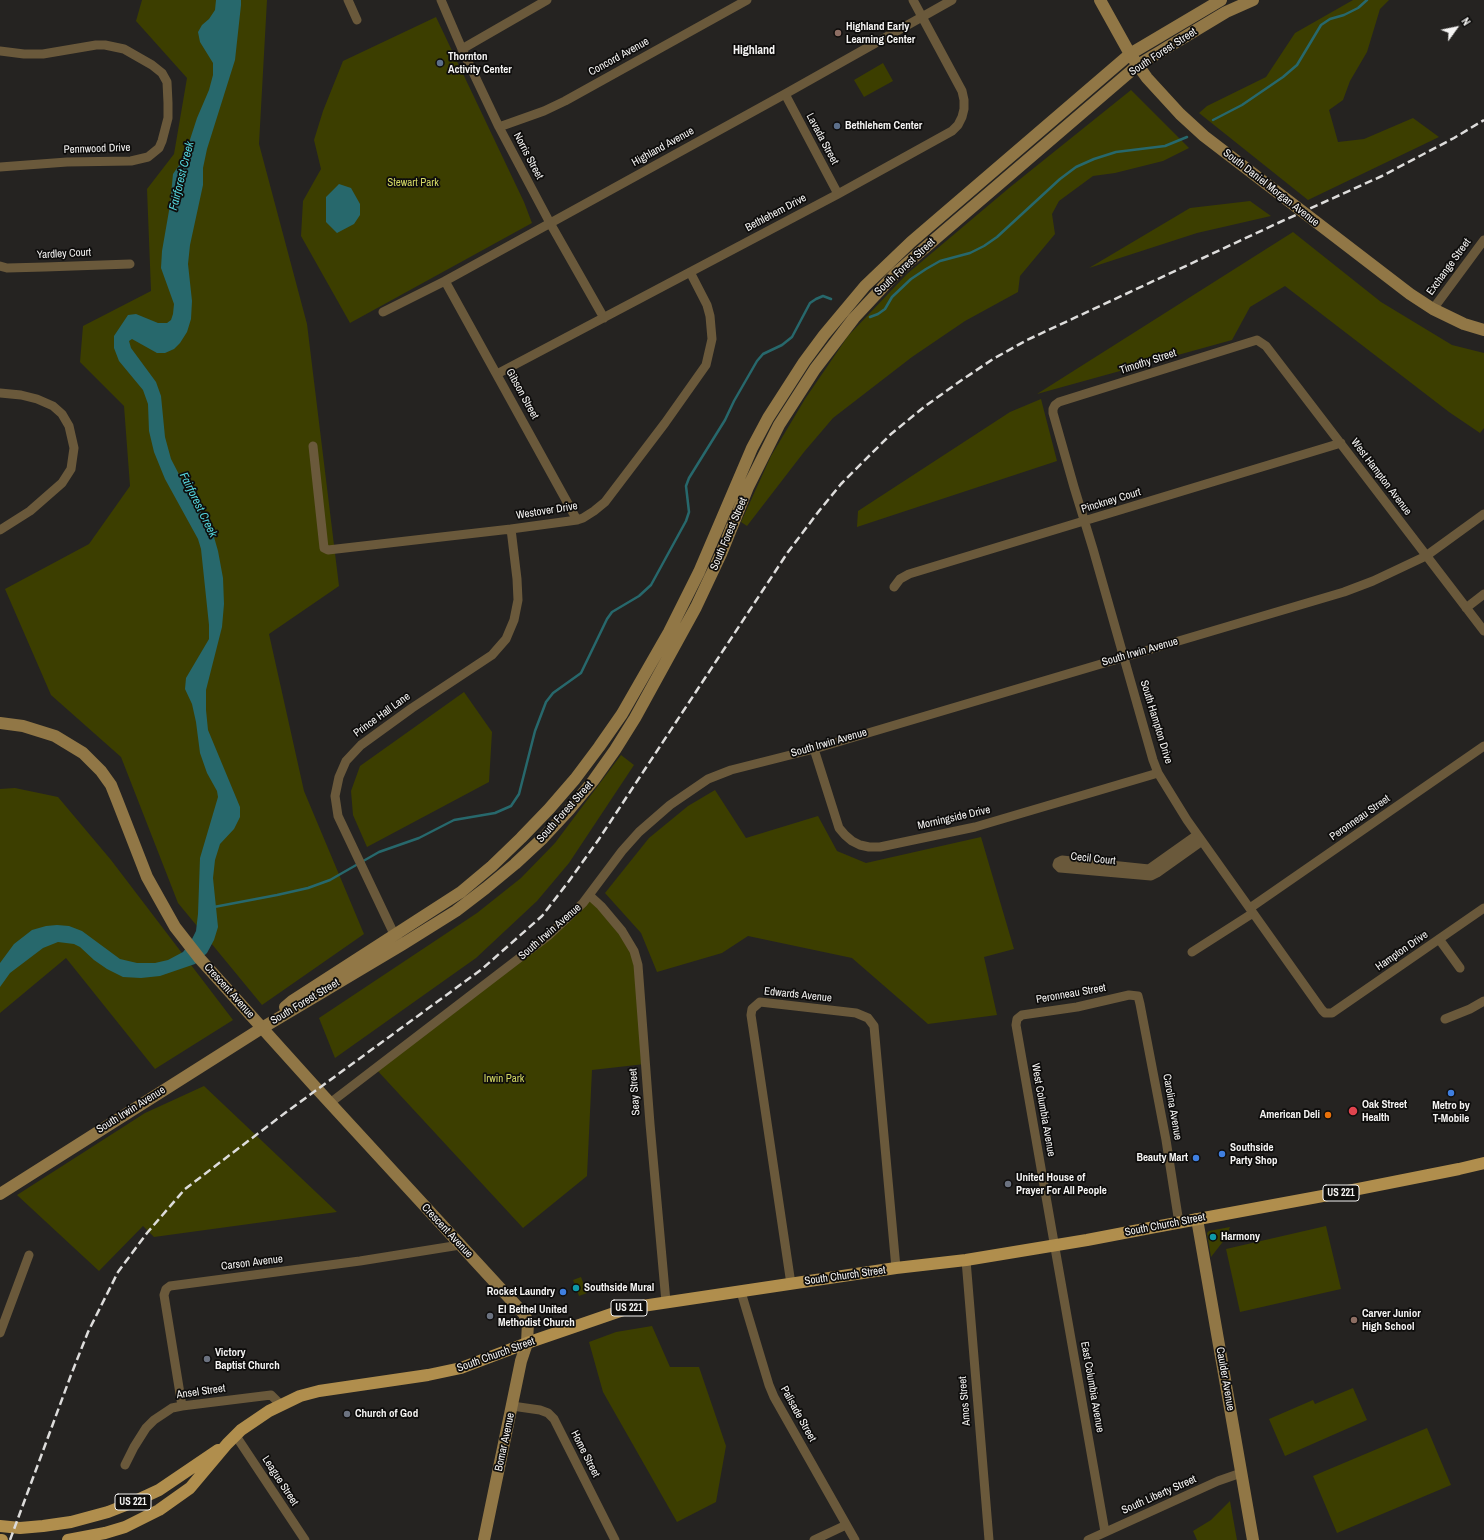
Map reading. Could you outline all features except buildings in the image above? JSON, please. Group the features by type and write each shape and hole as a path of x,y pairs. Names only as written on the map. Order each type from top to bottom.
{"main road":[{"name":"South Church Street","path":"227,1444 256,1419 280,1405 300,1396 319,1391 428,1376 461,1368 527,1343 629,1308 1054,1246 1328,1196 1484,1163"},
{"name":"US 221","path":"0,1526 20,1528 43,1526 71,1522 108,1512 159,1490 178,1478 201,1460 227,1444"},
{"name":"US 221","path":"68,1540 105,1533 125,1527 159,1510 190,1488 227,1444"}],"street":[{"path":"348,0 357,20"},
{"name":"Norris Street","path":"441,0 462,49 499,127 550,224 604,318"},
{"path":"462,49 547,0"},
{"name":"Concord Avenue","path":"499,127 544,111 565,101 747,0"},
{"name":"Bethlehem Drive","path":"497,374 838,194 948,134 958,125 964,109 962,92 912,0"},
{"name":"Highland Avenue","path":"383,312 445,281 550,224 952,0"},
{"name":"South Daniel Morgan Avenue","path":"1100,0 1130,54 1146,78 1165,99 1204,136 1410,294 1433,309 1464,324 1484,330"},
{"name":"South Forest Street","path":"262,1028 292,1001 461,892 492,866 549,809 599,747 622,714 643,679 687,596 710,547 736,482 768,418 804,362 844,310 865,286 911,242 1130,54 1221,0"},
{"name":"South Forest Street","path":"262,1028 456,911 515,864 543,838 593,781 639,712 696,607 721,554 748,487 779,425 815,369 854,318 875,295 920,252 1138,65 1226,12 1253,0"},
{"name":"Pennwood Drive","path":"0,51 24,54 43,54 96,45 106,45 124,49 146,61 162,73 167,82 168,103 168,118 162,142 154,153 148,157 119,162 68,162 0,167"},
{"name":"Lavada Street","path":"785,94 838,194"},
{"name":"Exchange Street","path":"1433,309 1484,240"},
{"name":"Yardley Court","path":"0,266 7,268 130,264"},
{"name":"Westover Drive","path":"314,446 324,548 328,550 511,529 577,520 588,515 605,502 665,423 706,365 712,339 710,316 707,305 690,272"},
{"name":"Gibson Street","path":"445,281 577,520"},
{"name":"Timothy Street","path":"1053,413 1055,405 1059,402 1257,340"},
{"name":"West Hampton Avenue","path":"1257,340 1266,346 1484,631"},
{"path":"0,393 21,395 37,399 53,406 62,414 69,426 74,448 71,469 62,483 30,511 0,530"},
{"name":"South Hampton Drive","path":"1053,413 1158,773 1176,805 1322,1010 1325,1013 1332,1012"},
{"name":"Pinckney Court","path":"894,587 900,579 909,574 1340,444"},
{"name":"South Irwin Avenue","path":"330,1103 524,956 568,918 590,895 622,851 639,832 683,795 708,779 731,770 814,748 1344,592 1426,556 1484,514"},
{"name":"Prince Hall Lane","path":"403,944 394,934 342,825 336,806 336,786 343,768 351,755 362,745 412,708 492,655 506,639 514,620 518,600 511,529"},
{"path":"1466,608 1484,594"},
{"name":"Crescent Avenue","path":"0,723 23,726 55,736 83,753 101,771 117,800 146,877 175,927 211,971 262,1028 524,1314 528,1322 527,1343"},
{"name":"Peronneau Street","path":"1192,952 1484,746"},
{"name":"Morningside Drive","path":"814,748 839,828 852,841 869,848 975,827 1085,796 1158,773"},
{"path":"1150,872 1200,838"},
{"name":"Cecil Court","path":"1062,860 1150,872 1060,868 1058,862 1062,860"},
{"name":"Seay Street","path":"590,895 622,931 634,951 638,965 650,1124 666,1302"},
{"name":"Hampton Drive","path":"1332,1012 1484,908"},
{"path":"1440,939 1460,968"},
{"name":"Peronneau Street","path":"1016,1025 1017,1019 1022,1015 1077,1007 1129,995 1138,996"},
{"name":"Carolina Avenue","path":"1138,996 1160,1110 1179,1223"},
{"name":"Edwards Avenue","path":"791,1284 751,1015 754,1006 763,1002 861,1014 868,1018 874,1026 896,1268"},
{"path":"1445,1019 1484,1003"},
{"name":"West Columbia Avenue","path":"1016,1025 1054,1246"},
{"name":"South Irwin Avenue","path":"0,1194 262,1028"},
{"name":"Caulder Avenue","path":"1197,1219 1253,1540"},
{"name":"Carson Avenue","path":"182,1406 164,1295 166,1289 170,1286 360,1261 460,1245"},
{"name":"East Columbia Avenue","path":"1054,1246 1077,1366 1105,1532"},
{"path":"0,1333 29,1255"},
{"name":"Amos Street","path":"966,1260 989,1540"},
{"name":"Palisade Street","path":"741,1292 774,1397 855,1540"},
{"name":"Bomar Avenue","path":"484,1540 521,1361 527,1343"},
{"name":"Ansel Street","path":"125,1466 134,1447 146,1428 168,1411 182,1406 271,1394 280,1405"},
{"name":"Home Street","path":"512,1406 540,1410 548,1413 554,1419 615,1540"},
{"name":"League Street","path":"236,1436 305,1540"},
{"name":"South Liberty Street","path":"1088,1540 1218,1481 1241,1473"},
{"path":"814,1540 846,1525"}],"green space":[{"path":"142,0 267,0 259,144 307,324 339,586 269,634 304,791 364,934 262,1005 178,903 121,757 51,695 5,589 89,544 130,486 124,406 80,362 83,326 151,291 147,189 174,154 187,78 136,21"},
{"path":"1353,0 1389,0 1380,9 1367,52 1350,81 1343,100 1329,110 1338,142 1364,139 1413,118 1439,137 1308,200 1199,113 1207,106 1266,77 1295,33"},
{"name":"Stewart Park","path":"436,17 524,202 532,223 350,323 301,236 303,201 321,169 314,140 323,111 343,61"},
{"path":"883,63 893,81 864,97 854,80"},
{"path":"1131,90 1189,148 1163,161 1115,173 1093,176 1059,201 1052,214 1055,234 1020,276 1018,292 965,321 912,357 833,418 804,452 747,526 741,522 771,456 805,399 848,336 907,274 1009,188"},
{"path":"1250,201 1271,216 1197,233 1089,268 1190,208"},
{"path":"1293,232 1381,302 1452,345 1484,353 1484,428 1480,433 1449,412 1285,286 1250,307 1232,340 1037,394"},
{"path":"1041,399 1057,461 857,527 858,511 1010,412"},
{"path":"464,692 492,732 489,782 367,847 353,815 351,791 360,766"},
{"path":"621,755 634,765 569,863 537,901 476,958 335,1058 319,1018 477,913 521,878 555,843"},
{"path":"15,788 58,797 111,860 233,1020 155,1069 66,958 0,1013 0,789"},
{"path":"715,790 746,838 818,816 837,851 866,863 981,837 1014,949 984,957 997,1015 928,1024 852,958 748,936 722,953 657,972 641,933 605,893 649,838 688,806"},
{"name":"Irwin Park","path":"589,895 634,951 645,1064 592,1070 587,1176 523,1228 375,1068 524,956"},
{"path":"204,1086 337,1212 154,1237 143,1226 99,1271 17,1195 145,1113"},
{"path":"1326,1226 1341,1289 1240,1312 1226,1249"},
{"path":"1230,1227 1225,1239 1211,1257 1207,1233 1209,1231"},
{"path":"581,1277 587,1293 579,1296 573,1280"},
{"path":"652,1326 670,1367 699,1367 726,1446 716,1502 677,1522 603,1392 589,1342 616,1332"},
{"path":"1353,1388 1367,1420 1285,1456 1269,1419 1313,1400 1315,1404"},
{"path":"1427,1428 1451,1485 1337,1533 1313,1476"},
{"path":"1230,1501 1237,1540 1197,1540 1193,1531 1211,1520"}],"water":[{"name":"Fairforest Creek","path":"216,0 241,0 241,5 235,60 207,149 203,168 203,185 190,245 188,264 192,301 191,319 187,332 180,343 174,349 165,353 157,353 132,339 129,341 131,348 156,382 161,396 165,437 171,459 184,484 212,530 223,578 224,604 222,627 206,690 206,710 208,730 240,807 240,817 234,829 220,844 215,860 213,878 218,927 214,940 207,953 195,964 160,976 141,978 123,977 94,960 80,947 74,944 58,942 43,948 10,973 0,987 0,963 14,944 32,930 46,926 69,926 82,931 120,959 137,963 155,963 168,960 183,952 190,943 196,931 200,858 218,797 217,791 207,773 200,753 192,704 185,689 186,678 209,639 209,625 201,549 198,539 165,479 154,452 149,431 148,404 143,390 119,361 114,348 114,336 128,315 136,314 158,323 167,323 171,320 173,314 174,304 161,268 162,251 170,205 173,174 184,158 213,75 213,63 200,42 198,32 215,10"},
{"path":"339,184 351,188 360,204 360,215 354,224 337,233 326,222 326,197"}],"waterway":[{"path":"1213,120 1242,105 1283,77 1297,65 1321,25 1330,19 1344,15 1358,8 1367,0"},
{"path":"870,317 885,309 892,297 911,279 926,269 940,261 970,253 997,237 1060,179 1076,167 1116,152 1165,146 1187,137"},
{"path":"214,907 308,888 330,880 379,852 419,838 454,820 495,813 511,806 519,794 535,731 546,702 553,693 581,673 607,619 612,612 639,596 651,585 686,521 689,512 686,486 689,478 725,420 757,361 763,354 782,345 792,337 810,303 823,296 831,299"}],"railway":[{"path":"10,1540 88,1332 118,1272 147,1233 185,1189 285,1113 482,969 542,916 599,839 788,552 841,484 891,434 924,407 956,384 993,359 1027,340 1382,176 1454,138 1484,120"}],"place":[{"name":"Highland Early Learning Center","path":"838,33"},
{"name":"Thornton Activity Center","path":"440,63"},
{"name":"Bethlehem Center","path":"837,126"},
{"name":"Metro by T-Mobile","path":"1451,1093"},
{"name":"Oak Street Health","path":"1353,1111"},
{"name":"American Deli","path":"1328,1115"},
{"name":"Southside Party Shop","path":"1222,1154"},
{"name":"Beauty Mart","path":"1196,1158"},
{"name":"United House of Prayer For All People","path":"1008,1184"},
{"name":"Harmony","path":"1213,1237"},
{"name":"Southside Mural","path":"576,1288"},
{"name":"Rocket Laundry","path":"563,1292"},
{"name":"El Bethel United Methodist Church","path":"490,1316"},
{"name":"Carver Junior High School","path":"1354,1320"},
{"name":"Victory Baptist Church","path":"207,1359"},
{"name":"Church of God","path":"347,1414"}],"district":[{"name":"Highland","path":"754,51"}]}
